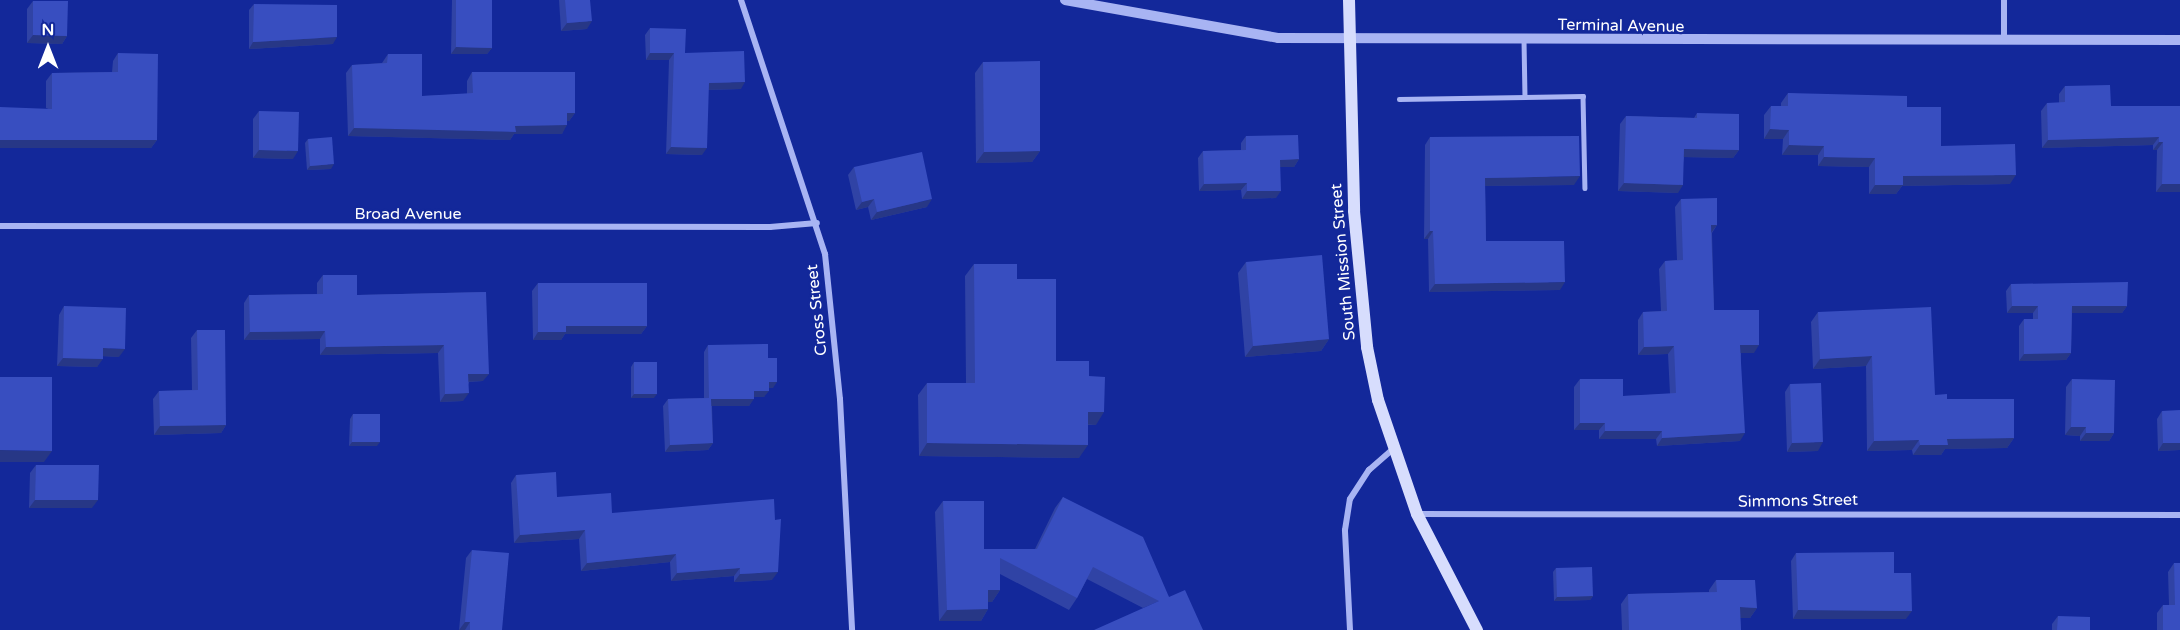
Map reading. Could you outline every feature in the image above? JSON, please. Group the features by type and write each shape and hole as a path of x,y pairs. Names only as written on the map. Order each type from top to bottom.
{"main road":[{"name":"South Mission Street","path":"1349,0 1358,277 1378,400 1417,514 1477,630"}],"street":[{"name":"Cross Street","path":"741,0 817,223 825,254 840,399 852,630"},
{"name":"Terminal Avenue","path":"1065,0 1278,38 2180,40"},
{"path":"2004,0 2004,41"},
{"name":"Broad Avenue","path":"0,226 770,227 817,223"},
{"path":"1350,630 1345,530 1350,499 1369,470 1395,447"},
{"name":"Simmons Street","path":"1417,514 2180,515"}],"lane":[{"path":"1524,40 1525,97"},
{"path":"1399,99 1583,96 1585,188"}],"building":[{"path":"456,0 492,0 492,48 456,47"},
{"path":"565,0 590,0 592,21 567,23"},
{"path":"33,1 68,1 67,36 33,35"},
{"path":"254,4 337,5 337,37 253,42"},
{"path":"650,28 686,29 685,53 744,51 745,82 709,83 707,148 671,147 674,53 650,53"},
{"path":"118,53 158,54 157,140 0,140 0,107 52,109 52,73 118,72"},
{"path":"388,54 422,54 422,96 473,93 472,72 575,72 575,113 567,113 567,125 515,126 516,132 354,128 352,65 387,63"},
{"path":"1040,61 1040,151 984,152 983,62"},
{"path":"2110,85 2111,106 2180,106 2180,184 2162,184 2163,142 2159,142 2159,137 2048,140 2047,103 2065,102 2065,86"},
{"path":"1788,93 1907,96 1907,107 1941,107 1941,146 2015,144 2016,175 1903,176 1903,185 1875,185 1875,158 1824,157 1824,146 1789,145 1789,130 1770,129 1771,106 1788,106"},
{"path":"259,111 299,112 298,151 259,150"},
{"path":"1697,113 1739,114 1739,150 1684,149 1683,185 1624,183 1626,116 1697,118"},
{"path":"1298,135 1299,159 1280,160 1281,191 1247,191 1247,183 1204,184 1203,151 1246,150 1246,136"},
{"path":"1579,136 1580,176 1485,178 1486,241 1564,241 1565,282 1435,284 1433,231 1430,231 1430,137"},
{"path":"332,137 334,164 310,166 308,139"},
{"path":"922,152 932,199 877,212 874,199 862,202 854,167"},
{"path":"1717,198 1717,225 1711,225 1714,310 1759,310 1759,345 1740,345 1745,433 1662,438 1662,431 1605,431 1605,423 1580,423 1580,379 1623,379 1623,396 1676,393 1674,346 1644,347 1643,312 1667,311 1665,261 1683,260 1681,199"},
{"path":"1322,255 1329,339 1253,346 1246,262"},
{"path":"974,264 1017,264 1017,279 1056,279 1056,361 1089,361 1089,376 1105,377 1104,412 1088,412 1088,445 927,443 927,383 975,383"},
{"path":"323,275 357,275 357,295 486,292 489,374 468,374 469,393 445,394 444,345 326,347 325,331 250,332 249,295 323,294"},
{"path":"2128,282 2127,306 2072,306 2071,353 2024,354 2024,319 2038,319 2038,306 2012,306 2011,284"},
{"path":"538,283 647,283 647,326 566,326 566,332 538,332"},
{"path":"64,306 126,308 125,349 103,348 103,359 63,358"},
{"path":"1931,307 1935,395 1947,394 1947,399 2014,399 2014,438 1947,439 1948,445 1920,445 1919,440 1874,441 1872,356 1820,359 1818,312"},
{"path":"197,330 225,330 226,425 160,426 159,391 198,390"},
{"path":"768,344 768,358 777,358 777,382 769,382 769,391 754,391 754,399 711,399 713,443 670,445 668,399 709,398 708,345"},
{"path":"634,362 657,362 657,394 634,394"},
{"path":"0,377 52,377 52,451 0,450"},
{"path":"2072,379 2115,380 2114,433 2086,433 2086,427 2071,427"},
{"path":"1821,383 1823,442 1792,443 1790,384"},
{"path":"2180,410 2180,443 2163,443 2162,411"},
{"path":"353,414 380,414 380,442 352,442"},
{"path":"36,465 99,465 98,500 35,500"},
{"path":"556,472 557,497 611,493 612,513 774,499 775,520 781,519 778,572 740,574 740,568 677,573 676,554 587,563 585,530 520,535 516,475"},
{"path":"1063,497 1143,537 1169,597 1185,590 1203,630 1094,630 1159,601 1093,567 1077,598 1000,558 1000,590 988,590 988,609 947,610 943,501 984,501 984,549 1037,549"},
{"path":"472,550 509,553 502,630 470,630 470,622 465,622"},
{"path":"1894,552 1894,573 1911,573 1912,611 1798,610 1796,553"},
{"path":"2174,563 2180,563 2180,630 2163,630 2163,605 2175,605"},
{"path":"1592,567 1593,596 1557,597 1556,568"},
{"path":"1716,580 1755,580 1757,608 1740,607 1741,630 1629,630 1628,594 1717,592"},
{"path":"2058,616 2090,617 2090,630 2057,630"}]}
